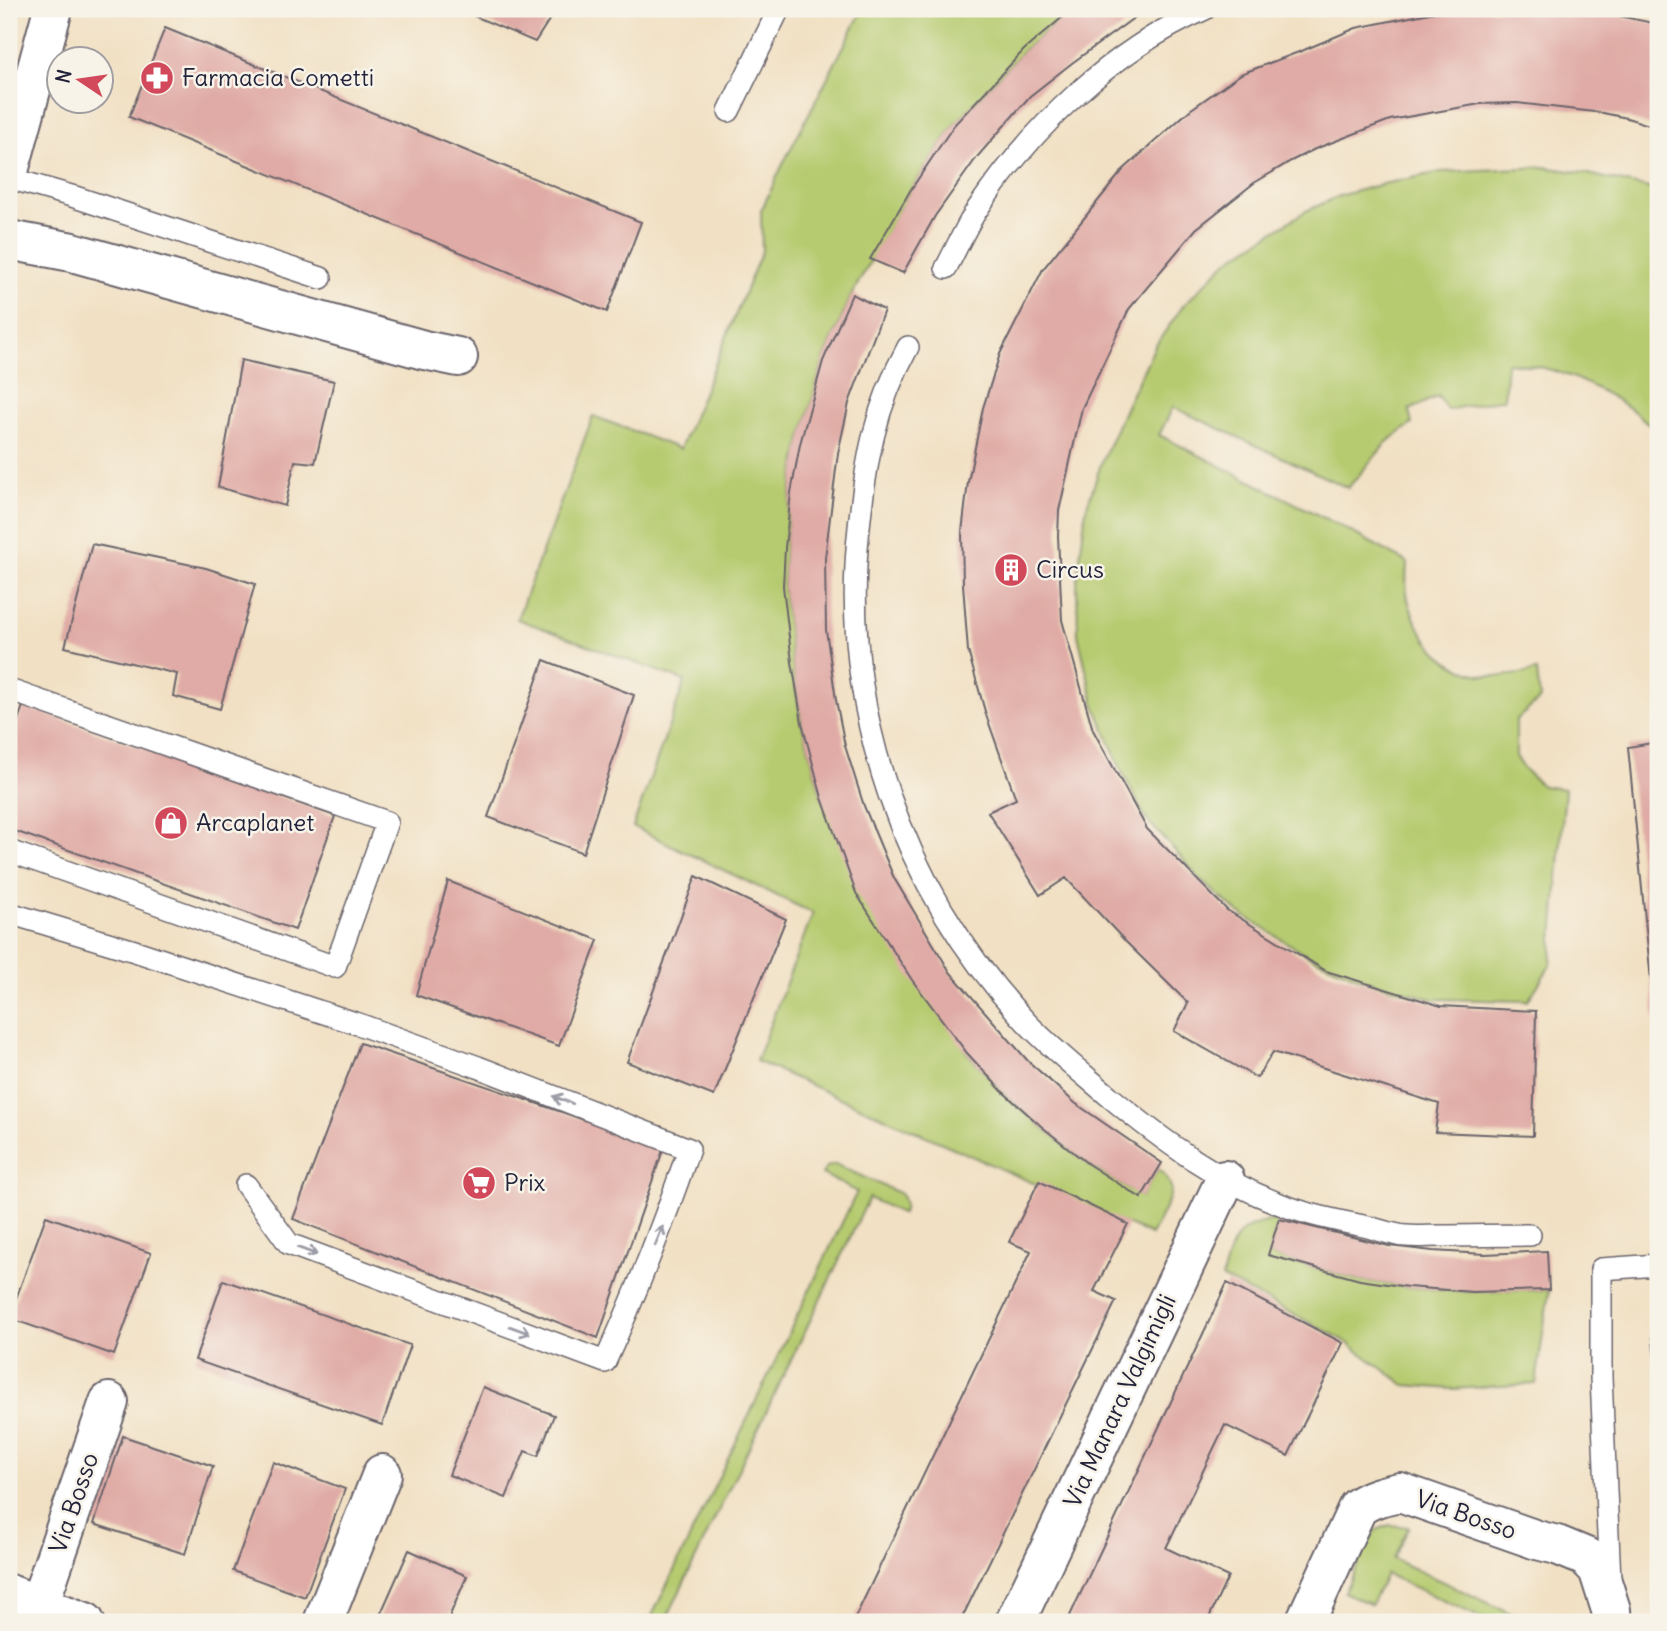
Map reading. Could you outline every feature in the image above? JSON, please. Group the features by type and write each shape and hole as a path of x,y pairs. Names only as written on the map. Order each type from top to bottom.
{"street":[{"path":"9,171 53,9"},
{"path":"9,240 72,252 458,357"},
{"name":"Via Manara Valgimigli","path":"1015,1622 1226,1180"},
{"name":"Via Bosso","path":"85,1622 24,1599 109,1402"},
{"path":"323,1622 382,1474"},
{"name":"Via Bosso","path":"1305,1622 1358,1507 1377,1497 1400,1492 1586,1557 1598,1569 1612,1616"}],"lane":[{"path":"729,111 779,9"},
{"path":"946,268 975,212 1034,136 1080,89 1128,52 1177,21 1205,9"},
{"path":"9,178 321,278"},
{"path":"908,347 895,371 869,447 857,546 855,607 861,680 869,731 884,782 909,844 960,940 1028,1024 1065,1059 1143,1124 1226,1180 1282,1206 1405,1236 1530,1235"},
{"path":"9,690 387,822 335,967 9,851"},
{"path":"9,913 297,1003 478,1067 689,1149 664,1223 606,1362 289,1244 246,1185"},
{"path":"1612,1616 1601,1377 1601,1269 1658,1265"}],"green space":[{"path":"863,9 1072,9 1024,50 954,125 910,191 852,294 823,361 800,444 785,548 783,586 802,723 822,798 967,1053 1002,1091 1041,1126 1088,1164 1141,1197 1158,1169 1169,1182 1171,1193 1151,1235 756,1061 813,913 633,827 685,681 517,619 593,416 680,449 762,251 761,211"},
{"path":"1543,167 1584,173 1653,189 1658,181 1658,433 1619,401 1588,384 1540,367 1507,363 1504,399 1447,410 1438,396 1409,410 1412,424 1387,442 1348,488 1173,407 1159,435 1407,562 1407,595 1415,620 1432,646 1454,665 1482,675 1508,676 1537,671 1540,699 1516,720 1516,756 1524,769 1542,786 1565,789 1551,964 1528,1001 1433,999 1367,981 1307,955 1239,913 1205,884 1145,818 1119,765 1094,703 1078,635 1077,582 1086,509 1102,461 1155,346 1183,306 1227,261 1306,211 1342,195 1441,172"},
{"path":"831,1165 837,1165 899,1193 904,1203 903,1214 869,1198 665,1622 649,1622 857,1192 822,1174"},
{"path":"1279,1219 1269,1255 1359,1280 1472,1292 1549,1290 1536,1384 1451,1389 1405,1385 1342,1339 1222,1278 1229,1252 1238,1236 1253,1226"},
{"path":"1389,1525 1409,1527 1393,1559 1530,1622 1490,1622 1386,1574 1371,1605 1344,1592 1374,1531"}],"building":[{"path":"458,9 556,9 535,42"},
{"path":"1072,9 1146,9 1030,96 977,157 935,216 903,273 870,259 910,191 954,125 1024,50"},
{"name":"Circus","path":"1486,9 1620,9 1619,16 1658,24 1658,128 1603,113 1517,103 1480,104 1390,120 1315,149 1254,183 1196,229 1129,309 1082,408 1059,511 1058,536 1062,620 1093,730 1147,829 1227,910 1326,971 1441,1006 1536,1011 1533,1136 1435,1132 1439,1104 1273,1052 1257,1078 1174,1031 1188,1003 1066,878 1040,895 988,812 1016,799 986,715 968,651 963,584 962,532 968,482 983,408 1000,354 1043,269 1123,170 1190,110 1241,74 1356,28 1435,12"},
{"path":"165,28 641,222 607,312 129,117"},
{"path":"852,294 884,310 849,403 838,453 825,558 826,630 845,746 864,806 894,878 950,972 1028,1061 1075,1103 1162,1163 1141,1198 1088,1164 1041,1126 1002,1091 967,1053 912,980 856,893 822,798 802,723 792,662 783,586 785,548 800,444 823,361"},
{"path":"241,360 334,381 315,463 295,461 285,506 218,487"},
{"path":"92,544 206,568 255,584 220,709 173,696 177,674 65,647"},
{"path":"544,660 634,695 583,853 488,817"},
{"name":"Arcaplanet","path":"23,706 335,816 295,930 9,829 9,745"},
{"path":"1658,742 1658,1031 1656,1031 1628,747"},
{"path":"696,876 786,919 714,1096 627,1062"},
{"path":"448,881 598,940 559,1046 416,995"},
{"name":"Prix","path":"360,1043 664,1147 598,1338 293,1219"},
{"path":"1039,1181 1128,1224 1094,1291 1116,1301 960,1622 853,1622 1031,1251 1009,1242"},
{"path":"46,1216 151,1253 114,1355 9,1318"},
{"path":"1279,1219 1389,1246 1485,1254 1547,1251 1549,1290 1472,1292 1360,1280 1268,1255"},
{"path":"223,1280 410,1345 382,1425 195,1360"},
{"path":"1227,1283 1343,1343 1288,1456 1225,1425 1166,1548 1228,1577 1207,1622 1067,1622"},
{"path":"1658,1317 1658,1375 1656,1375 1651,1318"},
{"path":"483,1387 554,1415 538,1456 525,1451 506,1498 449,1475"},
{"path":"123,1436 213,1466 185,1554 94,1524"},
{"path":"273,1462 345,1489 305,1597 233,1571"},
{"path":"409,1550 467,1576 447,1622 377,1622"}],"place":[{"name":"Farmacia Cometti","path":"157,78"},
{"name":"Circus","path":"1011,570"},
{"name":"Arcaplanet","path":"171,823"},
{"name":"Prix","path":"479,1183"}]}
